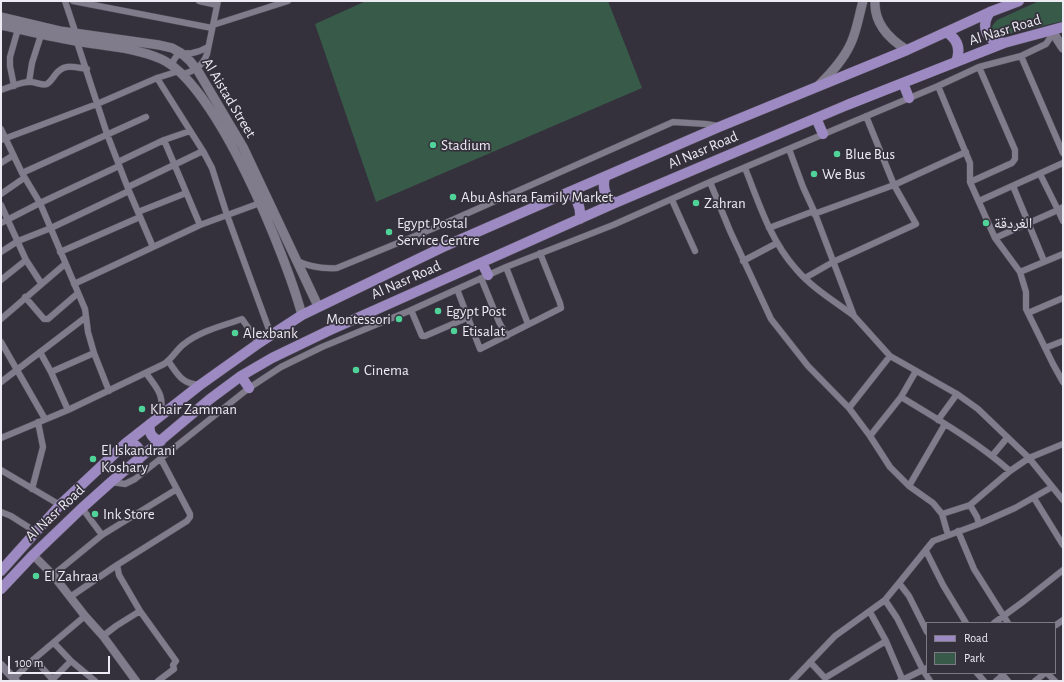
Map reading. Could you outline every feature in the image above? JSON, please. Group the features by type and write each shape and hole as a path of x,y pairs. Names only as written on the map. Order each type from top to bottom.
{"main road":[{"path":"820,85 840,62 851,42 863,1"},
{"path":"875,1 877,16 881,26 888,36 907,50"},
{"name":"Al Nasr Road","path":"1,571 60,505 126,443 200,385 259,343 318,306 443,247 569,192 719,127 907,50 1007,3 1019,1"},
{"path":"990,12 986,17 985,30 992,40 1004,43"},
{"name":"Al Aistad Street","path":"1,17 46,28 76,38 131,50 161,59 177,70 196,91 216,120 239,160 260,203 286,264 302,315"},
{"name":"Al Aistad Street","path":"1,25 41,35 160,45 172,48 181,53 196,69 243,147 318,306"},
{"name":"Al Nasr Road","path":"1,589 33,555 111,482 210,399 241,376 272,358 328,331 615,203 816,118 1004,43 1063,27"},
{"path":"1052,31 1063,48"},
{"path":"946,32 957,41 959,55 956,62"},
{"path":"903,83 909,98"},
{"path":"816,118 823,134"},
{"path":"605,177 604,183 606,195 615,203"},
{"path":"569,192 580,207 580,219"},
{"path":"482,263 485,277"},
{"path":"241,376 249,388"},
{"path":"150,424 151,435 157,440 161,441"},
{"path":"126,443 133,443 139,448 139,459"}],"street":[{"path":"65,1 107,134 128,189 153,247"},
{"path":"73,1 213,27 288,1"},
{"path":"3,139 97,104 177,70 189,73 196,69 205,61 218,3 199,1"},
{"path":"14,86 10,66 10,57 18,29"},
{"path":"111,482 125,484 135,479 249,388 281,367 322,347 411,310 506,266 613,225 710,182 979,68 1022,56 1046,44 1052,31"},
{"path":"29,82 32,63 41,35"},
{"path":"177,70 175,58 181,53 198,52 208,47"},
{"path":"1022,56 1063,153"},
{"path":"1,90 29,82 43,85 46,84 51,81 59,70 64,67 69,66 87,69"},
{"path":"970,182 1012,163 1015,159 1015,150 979,68"},
{"path":"157,78 212,168 227,215 271,335"},
{"path":"938,86 970,163 970,182 996,238 1020,272 1026,292 1026,308 1063,382"},
{"path":"805,278 833,262 916,224 894,185 866,116"},
{"path":"1,194 23,176 107,134 146,117"},
{"path":"297,261 314,267 326,269 337,268 439,226 673,122 706,124 719,127"},
{"path":"1,129 3,139 23,176 40,203 77,294 85,309 88,332 94,353 109,391"},
{"path":"1,223 164,140 190,131"},
{"path":"164,140 200,225"},
{"path":"789,149 854,316"},
{"path":"1,252 18,241 51,228 203,151"},
{"path":"769,228 894,185 966,152"},
{"path":"1,163 12,156"},
{"path":"979,201 1063,163"},
{"path":"745,168 769,228 777,243 796,270 854,316 890,356 958,394 978,409 1029,458 1063,500"},
{"path":"1040,174 1060,209 1063,221"},
{"path":"710,182 743,261 771,319 808,366 849,408 870,436 890,468 909,486 934,503 942,514 948,535"},
{"path":"1012,186 1044,262"},
{"path":"60,252 186,193"},
{"path":"672,200 695,251"},
{"path":"74,284 200,225 260,203"},
{"path":"1,205 26,260 41,284"},
{"path":"996,238 1060,209"},
{"path":"743,261 777,243"},
{"path":"457,289 480,349 559,310 561,306 540,253"},
{"path":"1020,272 1063,254"},
{"path":"1,280 26,260"},
{"path":"1,319 65,264"},
{"path":"506,266 528,324"},
{"path":"485,277 499,322 506,336"},
{"path":"25,298 44,319 48,320 77,294"},
{"path":"1028,313 1063,298"},
{"path":"411,310 422,336 468,317"},
{"path":"1,382 86,317"},
{"path":"1,438 68,410 169,362 175,351 194,337 242,320 259,343"},
{"path":"1045,348 1063,341"},
{"path":"1,342 45,419"},
{"path":"40,352 51,372 68,410"},
{"path":"51,372 94,353"},
{"path":"849,408 890,356"},
{"path":"169,362 182,379 193,385 200,385"},
{"path":"870,436 901,397 916,371"},
{"path":"146,373 160,394 162,400 161,415"},
{"path":"938,420 958,394"},
{"path":"901,397 945,424 992,456 1010,471"},
{"path":"32,489 44,448 38,422"},
{"path":"909,486 945,424"},
{"path":"992,456 1007,438"},
{"path":"942,514 970,505 1010,471 1029,458 1063,444"},
{"path":"70,597 117,565 187,521 190,517 190,514 161,459"},
{"path":"1,470 60,505"},
{"path":"792,681 835,636 885,600 933,541 979,524 1034,498 1052,487"},
{"path":"53,575 102,535 177,489"},
{"path":"1034,498 1063,544"},
{"path":"970,505 979,524"},
{"path":"82,508 102,535"},
{"path":"1,512 12,516 36,532"},
{"path":"958,531 974,569 1007,622"},
{"path":"926,551 943,585 965,622"},
{"path":"33,555 53,575 136,681"},
{"path":"117,565 122,580 140,610 176,661 174,669 158,681"},
{"path":"996,622 1063,570"},
{"path":"900,583 909,596 926,630"},
{"path":"870,612 886,641 902,681 925,669 897,618 885,600"},
{"path":"102,636 140,610"},
{"path":"1,665 14,680 34,659 85,616"},
{"path":"1056,625 1063,620"},
{"path":"810,662 826,680 886,641"},
{"path":"54,642 71,661 95,681"},
{"path":"34,659 52,681 71,661"},
{"path":"996,681 1002,674 1008,681"},
{"path":"1035,681 1045,674"}],"green space":[{"name":"Stadium","path":"366,1 608,1 642,88 376,202 315,24"},
{"path":"1039,1 1063,1 1063,21 1000,36 994,32 992,26 997,20"}],"place":[{"name":"Stadium","path":"433,145"},
{"name":"Blue Bus","path":"837,154"},
{"name":"We Bus","path":"814,174"},
{"name":"Abu Ashara Family Market","path":"453,197"},
{"name":"Zahran","path":"696,203"},
{"name":"الغردقة","path":"986,223"},
{"name":"Egypt Postal Service Centre","path":"389,232"},
{"name":"Egypt Post","path":"438,311"},
{"name":"Montessori","path":"399,319"},
{"name":"Etisalat","path":"454,331"},
{"name":"Alexbank","path":"235,333"},
{"name":"Cinema","path":"356,370"},
{"name":"Khair Zamman","path":"142,409"},
{"name":"El Iskandrani Koshary","path":"93,459"},
{"name":"Ink Store","path":"95,514"},
{"name":"El Zahraa","path":"36,576"}]}
